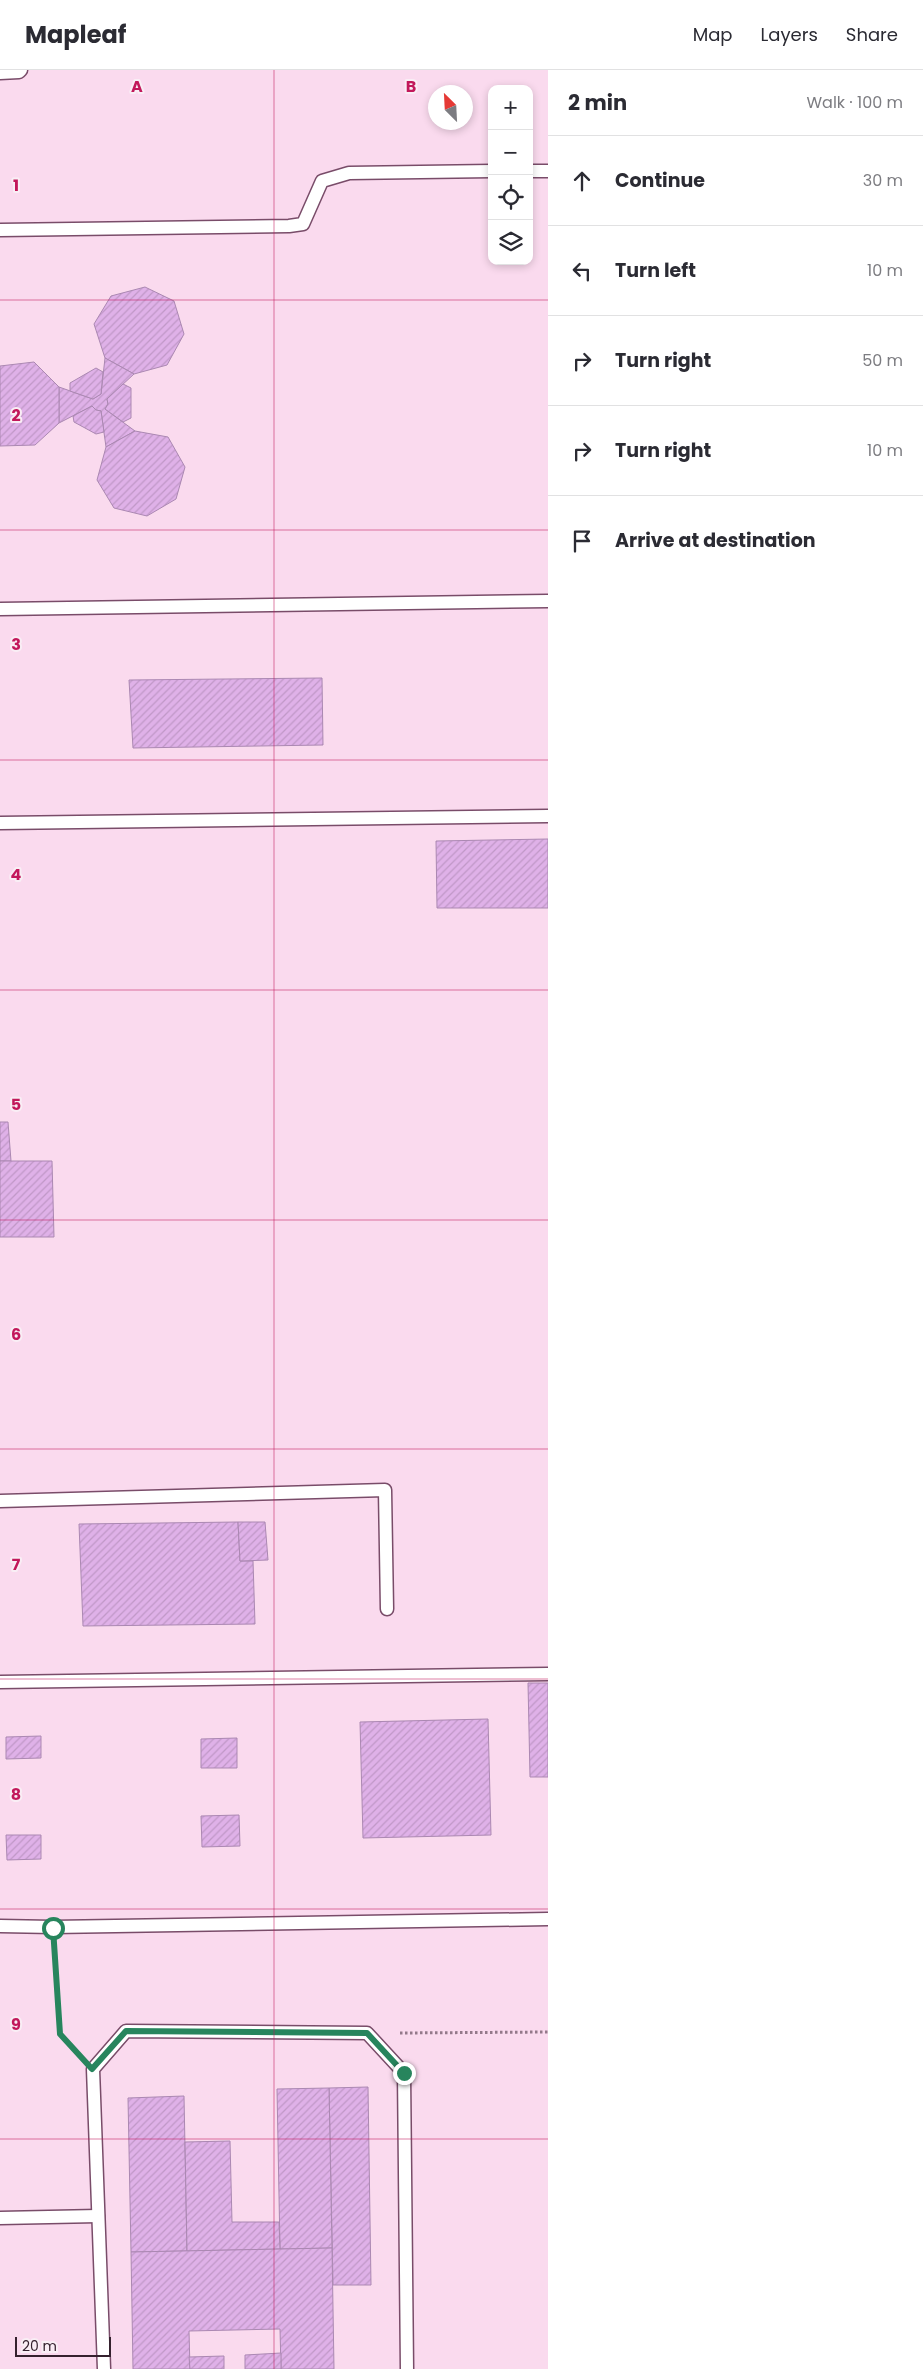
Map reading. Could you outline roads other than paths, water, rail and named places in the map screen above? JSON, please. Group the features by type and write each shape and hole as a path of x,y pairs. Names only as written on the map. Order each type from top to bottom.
{"lane":[{"path":"0,73 19,72 21,70"},
{"path":"0,230 289,226 303,224 322,180 334,176 349,173 488,171"},
{"path":"533,171 548,171"},
{"path":"0,609 548,601"},
{"path":"0,823 548,816"},
{"path":"0,1501 385,1490 388,1609"},
{"path":"0,1682 548,1674"},
{"path":"0,1926 53,1928 548,1919"},
{"path":"104,2369 92,2069 126,2031 367,2033 404,2073 407,2369"},
{"path":"0,2218 98,2216"}]}
